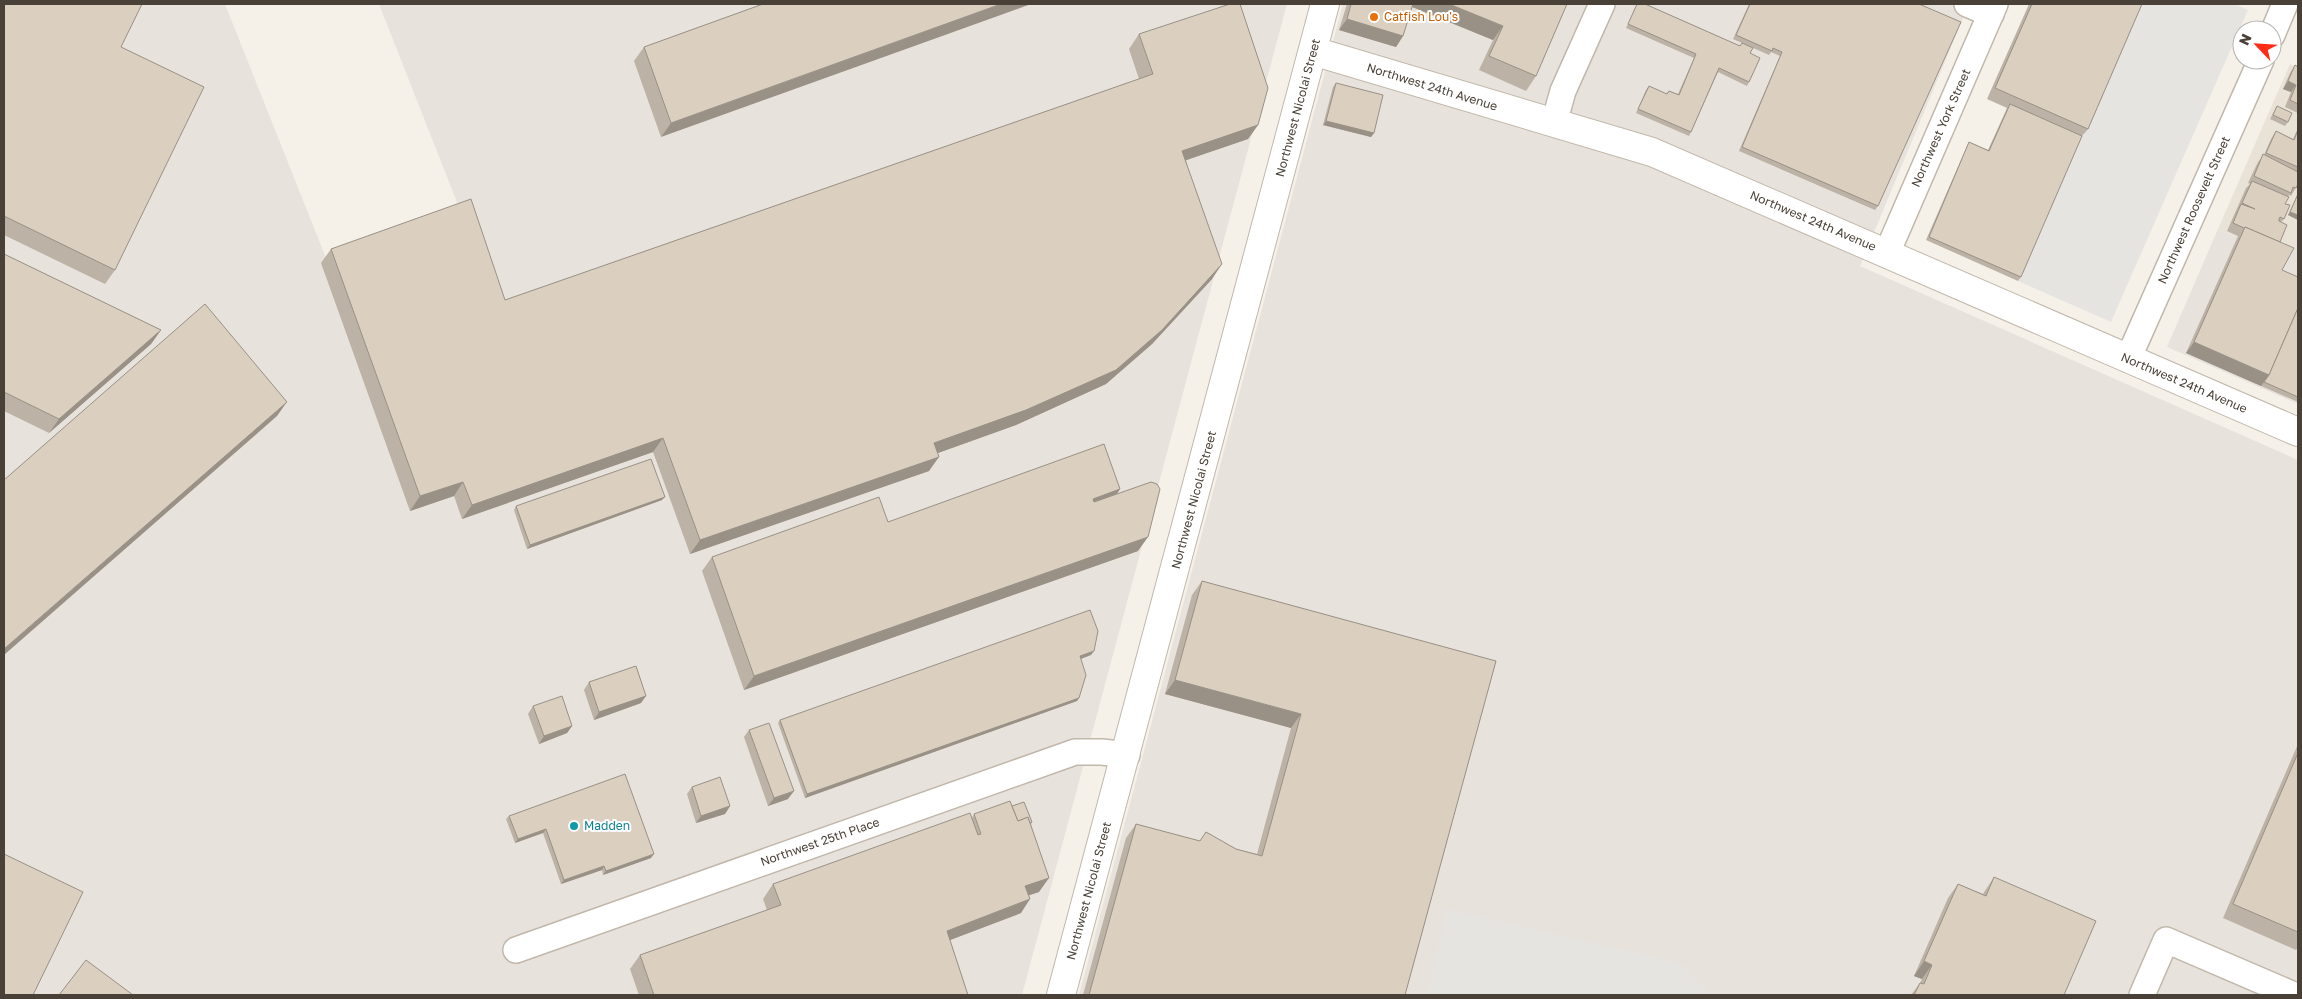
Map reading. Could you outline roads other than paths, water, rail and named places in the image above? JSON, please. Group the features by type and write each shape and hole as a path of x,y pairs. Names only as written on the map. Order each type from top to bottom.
{"street":[{"name":"Northwest Nicolai Street","path":"1061,995 1325,4"},
{"path":"1554,123 1563,91 1602,4"},
{"path":"1967,4 1993,9"},
{"path":"2278,20 2285,4"},
{"name":"Northwest York Street","path":"1887,253 1993,9"},
{"name":"Northwest 24th Avenue","path":"1313,51 1652,152 2298,432"},
{"name":"Northwest Roosevelt Street","path":"2128,359 2257,70"},
{"name":"Northwest 25th Place","path":"516,950 1075,752 1102,752 1126,755"},
{"path":"2142,995 2166,940 2294,995"}],"place":[{"name":"Catfish Lou's","path":"1374,17"},
{"name":"Madden","path":"574,826"}]}
